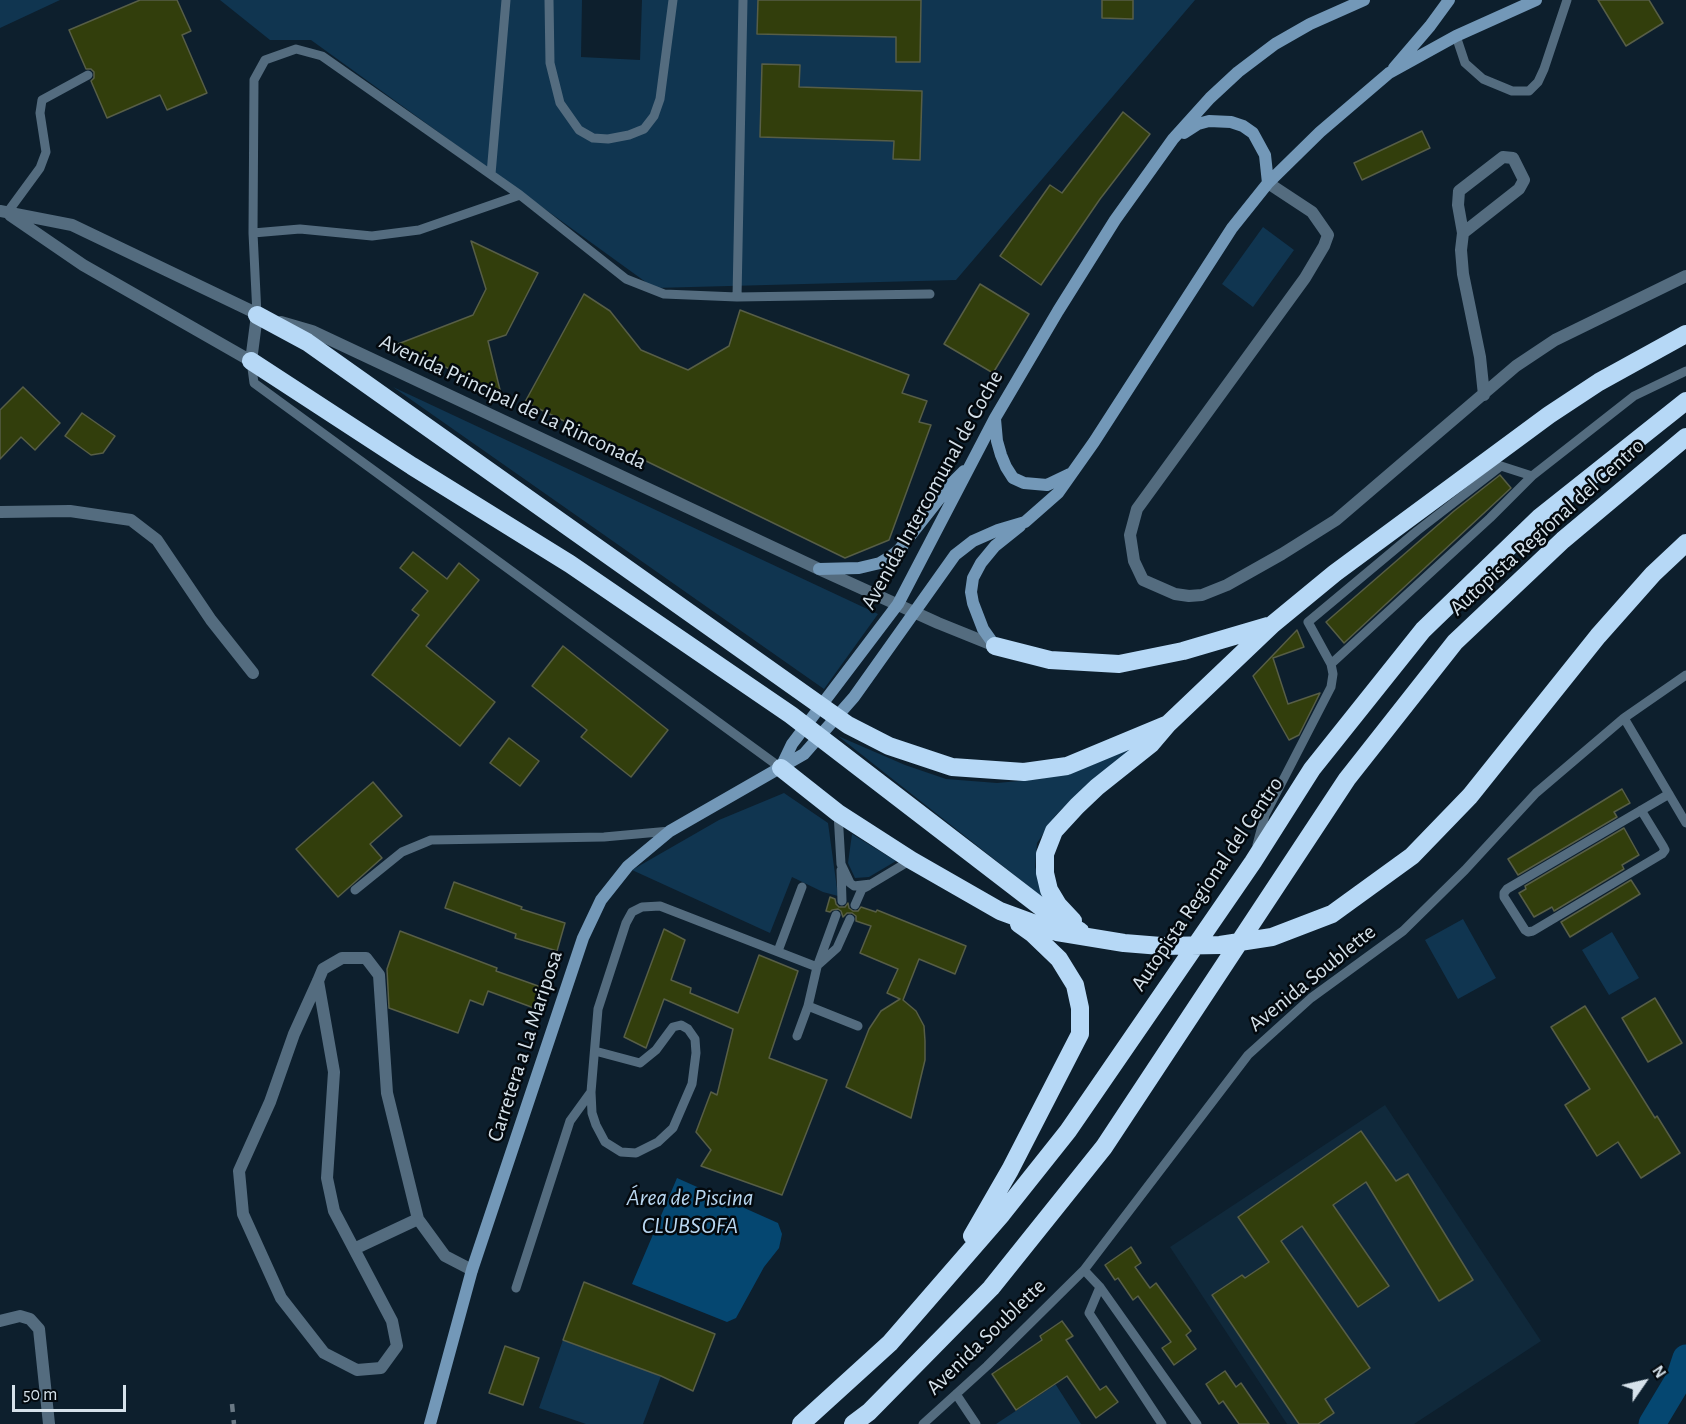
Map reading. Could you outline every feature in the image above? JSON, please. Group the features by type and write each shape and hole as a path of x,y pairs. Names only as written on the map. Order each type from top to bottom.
{"highway":[{"path":"257,315 307,342 848,725 889,746 952,767 1024,772 1067,766 1168,724"},
{"path":"1089,937 1058,905 1049,890 1045,873 1045,854 1049,841 1054,831 1077,806 1151,744 1168,724 1273,624 1335,573 1549,415 1599,382 1686,334"},
{"path":"251,361 412,466 570,564 791,715 1050,914 1089,937"},
{"name":"Autopista Regional del Centro","path":"801,1424 890,1343 1002,1214 1068,1131 1253,862 1312,769 1423,630 1540,517 1686,401"},
{"name":"Autopista Regional del Centro","path":"853,1424 869,1412 991,1288 1104,1147 1347,779 1455,642 1563,540 1686,437"},
{"path":"1000,911 1057,932 1124,943 1161,946 1220,945 1272,937 1332,914 1412,856 1470,796 1598,636 1653,574 1686,543"},
{"path":"996,646 1050,660 1119,664 1183,651 1273,624"},
{"path":"781,768 838,813 911,860 1000,911 1033,934 1059,959 1075,985 1080,1008 1080,1034 1010,1170 953,1269"}],"main road":[{"name":"Avenida Intercomunal de Coche","path":"781,768 792,744 898,604 995,418 1058,310 1115,220 1173,139 1238,72 1275,44 1341,4 1364,0"},
{"path":"1389,73 1430,26 1449,0"},
{"name":"Avenida Intercomunal de Coche","path":"781,768 804,754 854,697 955,555 973,541 1025,522 1058,493 1076,470 1226,237 1268,183 1320,132 1389,73 1456,36 1536,0"},
{"path":"1173,139 1198,124 1209,121 1231,122 1243,126 1253,133 1265,155 1268,183"},
{"path":"995,418 997,441 1006,467 1013,478 1024,483 1047,484 1076,470"},
{"path":"819,569 859,568 880,562 890,556 898,550 950,485 971,464"},
{"path":"996,646 983,629 972,603 973,578 981,563 996,546 1025,522"},
{"name":"Carretera a La Mariposa","path":"430,1424 472,1270 583,938 601,900 628,866 670,831 781,768"}],"street":[{"path":"1463,233 1519,189 1524,180 1513,158 1503,157 1459,190 1458,205 1463,233 1461,250 1463,274 1480,357 1484,395"},
{"path":"1268,183 1312,212 1328,235 1305,278 1137,509 1130,535 1134,561 1143,580 1175,594 1189,596 1202,594 1227,585 1282,554 1336,520 1516,366 1555,340 1686,276"},
{"path":"2,212 93,271 251,361 257,315"},
{"name":"Avenida Principal de La Rinconada","path":"2,212 72,225 257,315 312,331 819,569 938,623 996,646"},
{"path":"0,512 70,511 131,520 157,540 211,620 253,673"},
{"path":"318,981 334,1072 327,1178 334,1211 392,1321 397,1346 381,1368 357,1370 324,1353 281,1298 243,1214 239,1172 270,1102 294,1034 323,969 342,958 366,958 379,975 387,1093 418,1219 445,1256 472,1270"},
{"path":"354,1249 418,1219"},
{"path":"0,1321 20,1316 30,1319 39,1329 49,1424"}],"lane":[{"path":"490,174 506,0"},
{"path":"549,0 550,63 560,104 579,130 593,138 608,139 644,129 654,116 660,99 673,0"},
{"path":"737,297 742,0"},
{"path":"1456,36 1465,63 1483,80 1512,91 1529,91 1538,82 1544,69 1568,0"},
{"path":"257,315 253,233 254,80 265,60 296,49 322,56 520,195 626,279 664,294 737,297 930,294"},
{"path":"2,212 40,168 46,152 40,113 42,100 88,75"},
{"path":"253,233 300,229 372,236 419,230 520,195"},
{"path":"251,361 255,383 781,768"},
{"path":"1331,664 1490,518 1532,476 1634,396 1686,371"},
{"path":"1253,862 1265,815 1331,687 1333,674 1331,664 1308,622 1417,531 1501,466 1532,476"},
{"name":"Avenida Soublette","path":"923,1424 957,1394 1084,1270 1248,1055 1311,998 1403,931 1465,870 1536,793 1624,718 1686,675"},
{"path":"1624,718 1686,823"},
{"path":"1641,810 1665,850 1662,854 1533,931 1525,930 1504,897 1507,889 1641,810 1669,794"},
{"path":"838,813 842,901"},
{"path":"355,890 402,852 431,840 604,837 670,831"},
{"path":"855,905 862,889 911,860"},
{"path":"841,864 850,883 854,886 871,884"},
{"path":"778,951 802,887"},
{"path":"595,1051 640,1063 656,1050 673,1027 681,1025 688,1029 695,1038 696,1053 692,1084 673,1128 658,1142 636,1153 621,1152 605,1142 592,1113 591,1092 598,1009 626,923 632,912 642,907 660,906 817,967"},
{"path":"797,1036 808,1006 817,967 836,915"},
{"path":"817,967 837,948 850,919"},
{"path":"808,1006 858,1026"},
{"path":"516,1288 570,1121 591,1092"},
{"path":"1084,1270 1100,1287 1197,1424"},
{"path":"1100,1287 1089,1313 1161,1424"},
{"path":"957,1394 976,1424"}],"shaded area":[{"path":"0,0 60,0 0,28"},
{"path":"220,0 582,0 581,57 640,60 642,0 1195,0 956,280 654,288 311,40 270,40"},
{"path":"1263,227 1294,250 1253,307 1222,284"},
{"path":"393,387 878,614 824,689"},
{"path":"838,736 905,765 946,779 997,783 1041,779 1137,746 1074,797 1055,816 1037,843 1035,867 1046,900"},
{"path":"784,793 828,823 838,896 823,892 792,877 770,933 632,870 719,820"},
{"path":"852,834 896,861 869,877 855,878 848,863"},
{"path":"1463,919 1496,978 1458,999 1425,940"},
{"path":"1612,932 1639,978 1609,995 1582,950"},
{"path":"1385,1105 1541,1341 1414,1424 1287,1424 1170,1247"},
{"path":"563,1340 661,1376 643,1424 586,1424 539,1408"},
{"path":"1055,1385 1081,1424 996,1424"}],"water":[{"name":"Área de Piscina CLUBSOFA","path":"677,1178 778,1223 782,1234 779,1248 764,1267 736,1318 727,1322 632,1284"}],"building":[{"path":"140,0 177,0 191,31 182,35 207,93 167,110 160,95 107,118 91,81 94,78 94,72 86,69 69,30"},
{"path":"758,0 921,0 920,62 896,62 896,37 757,34"},
{"path":"1102,0 1133,0 1133,19 1102,18"},
{"path":"1598,0 1649,0 1663,23 1626,46"},
{"path":"762,64 800,65 799,87 922,91 920,160 893,159 894,141 760,137"},
{"path":"1123,112 1150,134 1100,199 1041,285 1000,256 1050,185 1062,193"},
{"path":"1422,131 1430,148 1362,180 1354,163"},
{"path":"471,241 538,273 506,335 488,341 501,394 398,344 473,315 486,289"},
{"path":"980,284 1029,314 993,373 944,344"},
{"path":"584,294 610,311 641,350 688,370 729,346 740,310 909,375 902,393 927,401 919,422 931,425 889,540 845,558 525,402"},
{"path":"23,387 60,423 35,450 21,437 0,459 0,410"},
{"path":"82,413 115,436 103,453 91,455 65,436"},
{"path":"1500,475 1511,488 1344,643 1326,622 1454,511"},
{"path":"413,552 447,579 459,563 479,580 426,646 495,702 460,746 372,675 419,615 412,610 428,591 400,568"},
{"path":"1297,630 1304,647 1273,658 1288,704 1320,693 1299,735 1289,740 1253,676"},
{"path":"563,646 668,730 631,777 581,737 587,730 532,686"},
{"path":"509,738 539,761 520,786 490,763"},
{"path":"373,782 402,816 370,844 382,858 338,897 296,849"},
{"path":"1622,789 1630,803 1614,812 1617,817 1518,875 1508,859"},
{"path":"1624,828 1639,855 1622,865 1624,869 1554,911 1552,907 1534,917 1519,893 1526,889 1525,886"},
{"path":"1631,880 1640,894 1570,937 1561,922"},
{"path":"454,882 522,907 521,909 565,923 557,951 515,938 516,934 445,908"},
{"path":"830,897 835,899 839,907 845,907 848,903 849,908 853,911 858,911 861,907 876,912 877,910 966,946 955,974 919,959 903,1000 916,1011 924,1026 925,1060 911,1118 846,1087 869,1029 881,1011 900,999 887,993 898,969 860,953 871,926 856,921 856,916 852,913 847,913 843,917 838,909 826,911"},
{"path":"664,929 685,940 671,980 691,988 690,993 738,1013 759,955 798,971 769,1058 827,1080 782,1195 701,1166 711,1150 696,1132 711,1092 717,1095 733,1029 664,999 646,1048 624,1037"},
{"path":"400,931 541,987 534,1008 488,991 483,1005 470,1000 458,1033 389,1008 387,969"},
{"path":"1655,998 1682,1043 1648,1062 1622,1018"},
{"path":"1585,1006 1655,1118 1657,1116 1680,1153 1641,1178 1618,1142 1597,1156 1565,1105 1590,1089 1551,1027"},
{"path":"1361,1131 1396,1181 1408,1174 1473,1280 1439,1301 1366,1182 1333,1205 1389,1286 1358,1307 1302,1226 1281,1241 1370,1368 1325,1399 1334,1413 1318,1424 1299,1424 1212,1295 1242,1275 1245,1278 1269,1262 1238,1217"},
{"path":"1131,1247 1141,1263 1135,1267 1150,1288 1156,1283 1191,1331 1186,1335 1196,1349 1174,1365 1162,1348 1171,1342 1138,1296 1133,1300 1118,1278 1115,1280 1105,1265"},
{"path":"584,1282 715,1334 693,1391 661,1376 563,1340"},
{"path":"1062,1321 1073,1336 1066,1340 1100,1390 1106,1386 1118,1402 1096,1418 1067,1376 1016,1410 992,1374 1042,1340 1040,1336"},
{"path":"505,1346 539,1358 523,1405 489,1393"},
{"path":"1225,1371 1236,1387 1241,1383 1269,1424 1239,1424 1223,1401 1219,1404 1206,1384"}],"waterway":[{"path":"1652,1424 1679,1379 1686,1358"}],"railway":[{"path":"232,1404 234,1424"}]}
